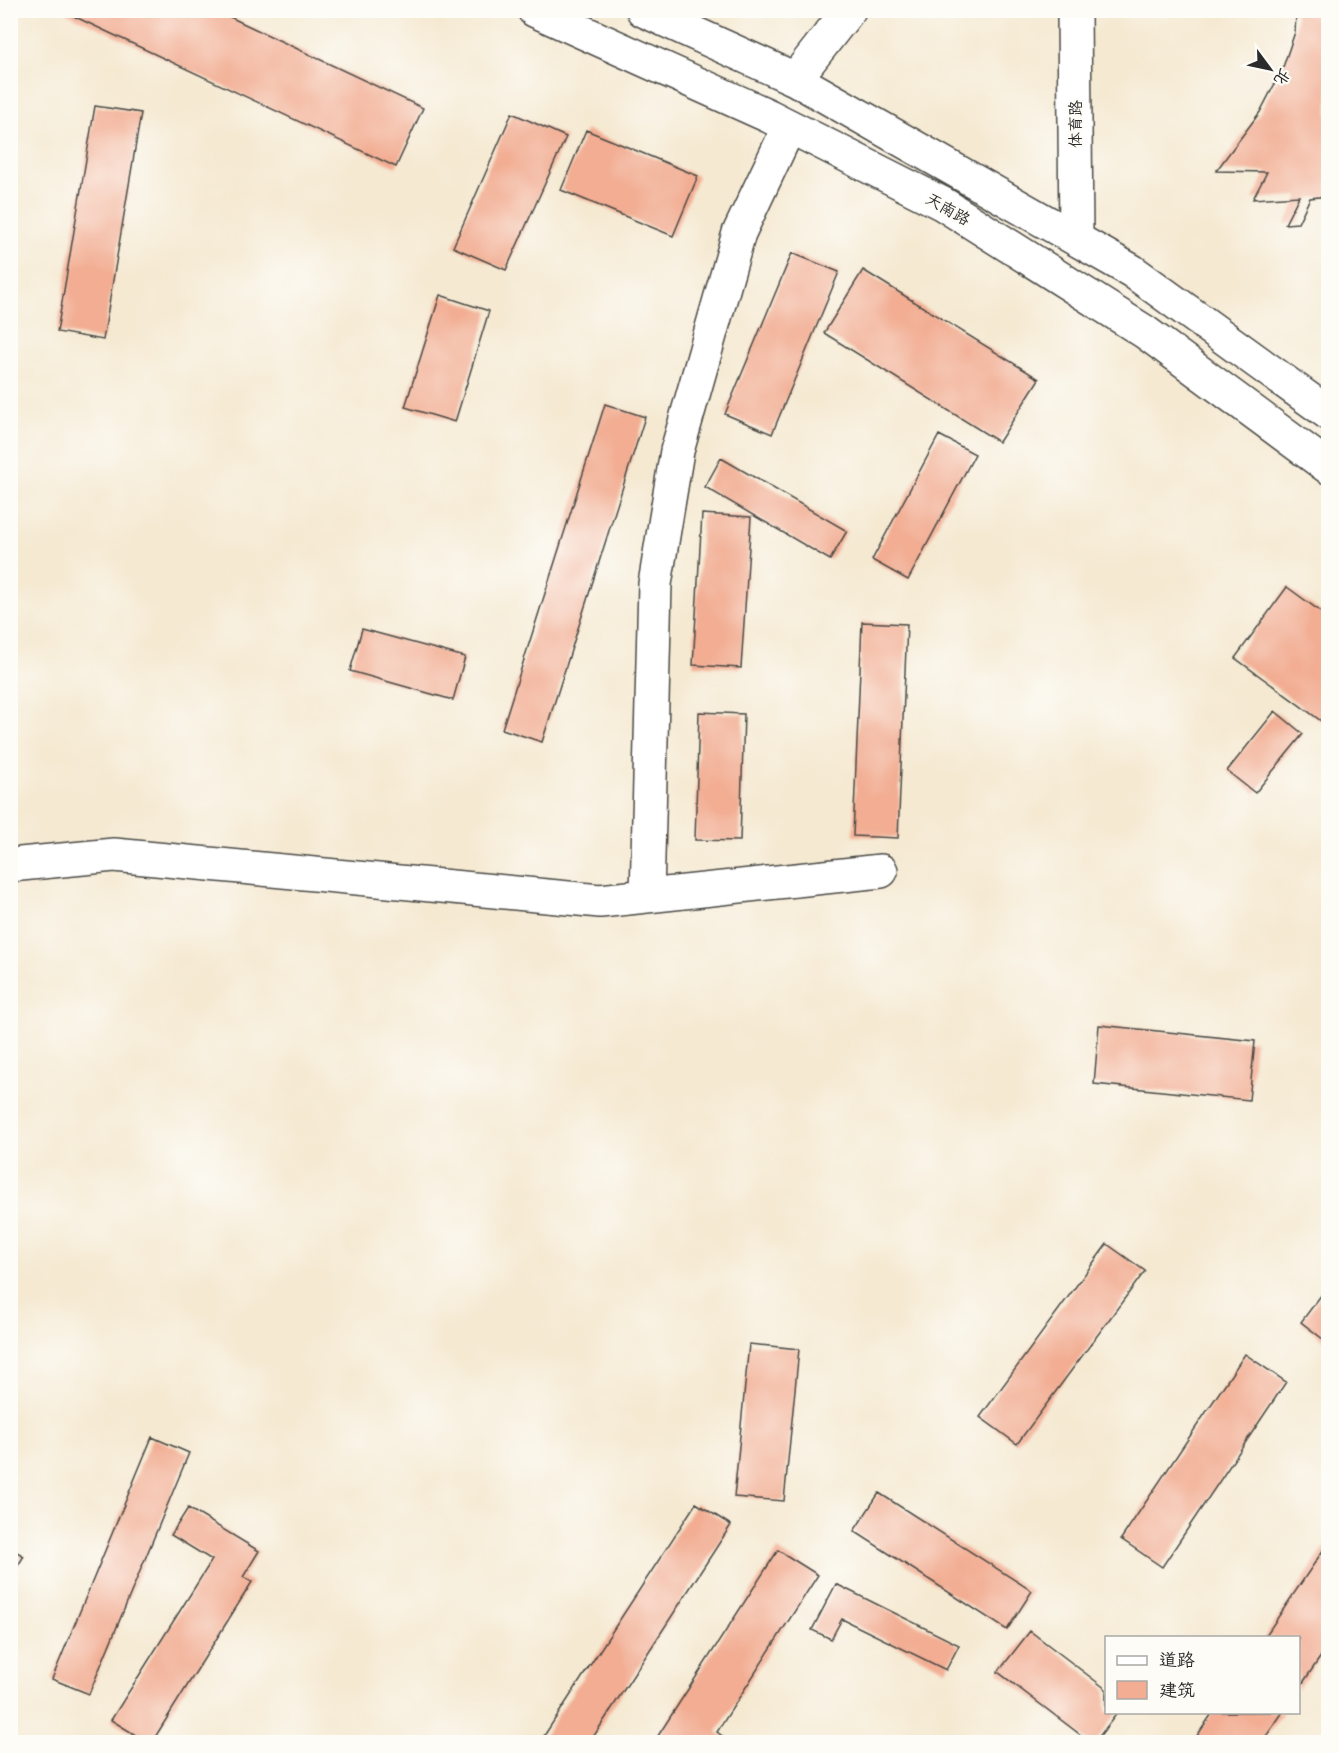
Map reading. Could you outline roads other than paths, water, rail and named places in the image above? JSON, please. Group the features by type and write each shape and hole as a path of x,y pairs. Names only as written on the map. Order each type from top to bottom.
{"street":[{"name":"天南路","path":"534,10 789,127 944,204 1145,332 1329,466"},
{"path":"642,10 795,79 1076,238 1132,271 1329,413"},
{"path":"795,79 849,10"},
{"name":"体育路","path":"1074,10 1076,238"},
{"path":"647,896 655,584 677,451 739,233 789,127"},
{"path":"10,865 114,855 600,901 881,871"}]}
